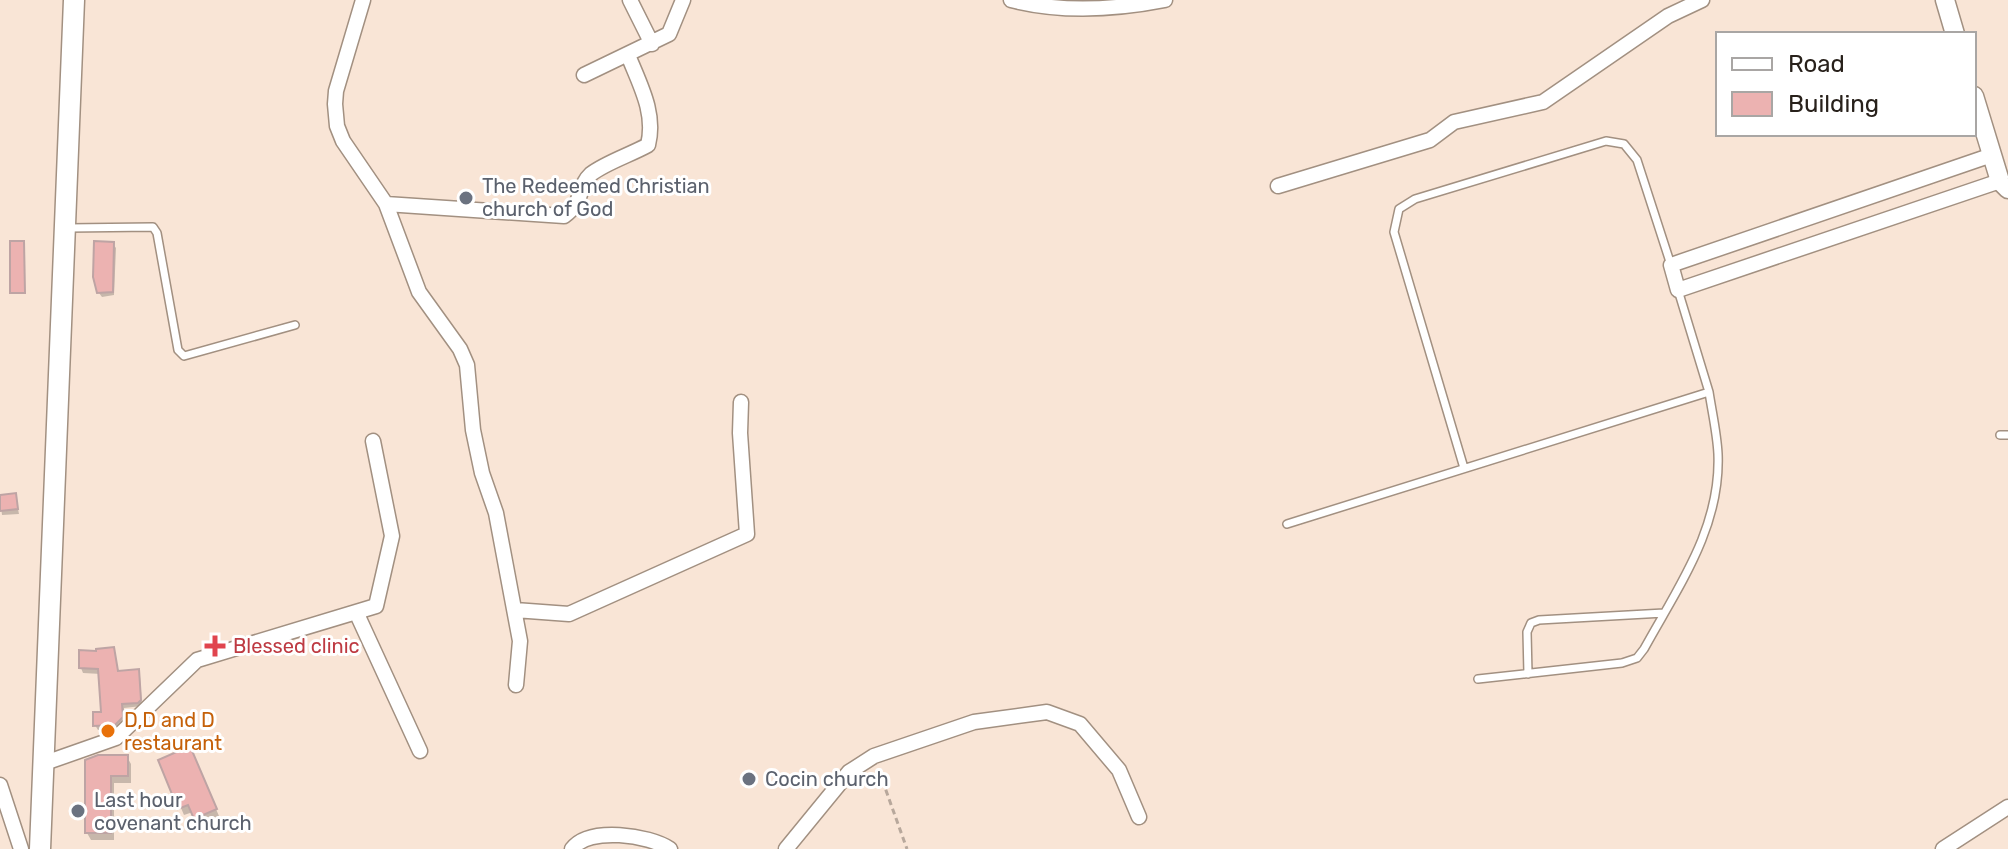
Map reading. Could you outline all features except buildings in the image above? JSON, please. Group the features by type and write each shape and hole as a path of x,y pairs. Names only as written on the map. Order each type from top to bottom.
{"main road":[{"path":"40,849 74,0"}],"street":[{"path":"363,0 336,91 337,126 356,161 386,204 419,292 460,349 467,365 473,430 482,473 496,513 520,641 516,685"},
{"path":"630,0 652,44"},
{"path":"584,75 669,34 683,0"},
{"path":"1011,0 1062,8 1109,9 1165,0"},
{"path":"1278,186 1430,140 1454,122 1543,102 1668,16 1702,0"},
{"path":"1945,0 1954,32"},
{"path":"386,204 564,216 579,202 582,187 591,175 648,145 651,116 628,55"},
{"path":"1976,103 2004,185 1678,290 1671,265 1992,155"},
{"path":"515,610 569,614 747,534 740,433 741,402"},
{"path":"42,764 116,738 197,660 376,606 392,536 373,441"},
{"path":"357,614 420,751"},
{"path":"786,849 849,772 874,756 974,722 1047,712 1080,724 1119,770 1139,817"},
{"path":"0,785 21,849"},
{"path":"1943,849 2008,807"},
{"path":"572,849 576,843 629,834 657,840 670,849"}],"lane":[{"path":"1464,468 1394,232 1399,209 1415,199 1606,141 1624,144 1637,160 1671,265"},
{"path":"65,228 153,227 157,233 178,350 184,356 295,325"},
{"path":"1478,679 1622,663 1637,658 1695,560 1703,542 1715,487 1718,451 1709,392 1678,290"},
{"path":"1287,524 1709,392"},
{"path":"1528,674 1527,632 1531,623 1664,613"}],"path":[{"path":"874,756 907,849"}],"place":[{"name":"The Redeemed Christian church of God","path":"466,198"},
{"name":"Blessed clinic","path":"215,646"},
{"name":"D,D and D restaurant","path":"108,731"},
{"name":"Cocin church","path":"749,779"},
{"name":"Last hour covenant church","path":"78,811"}]}
